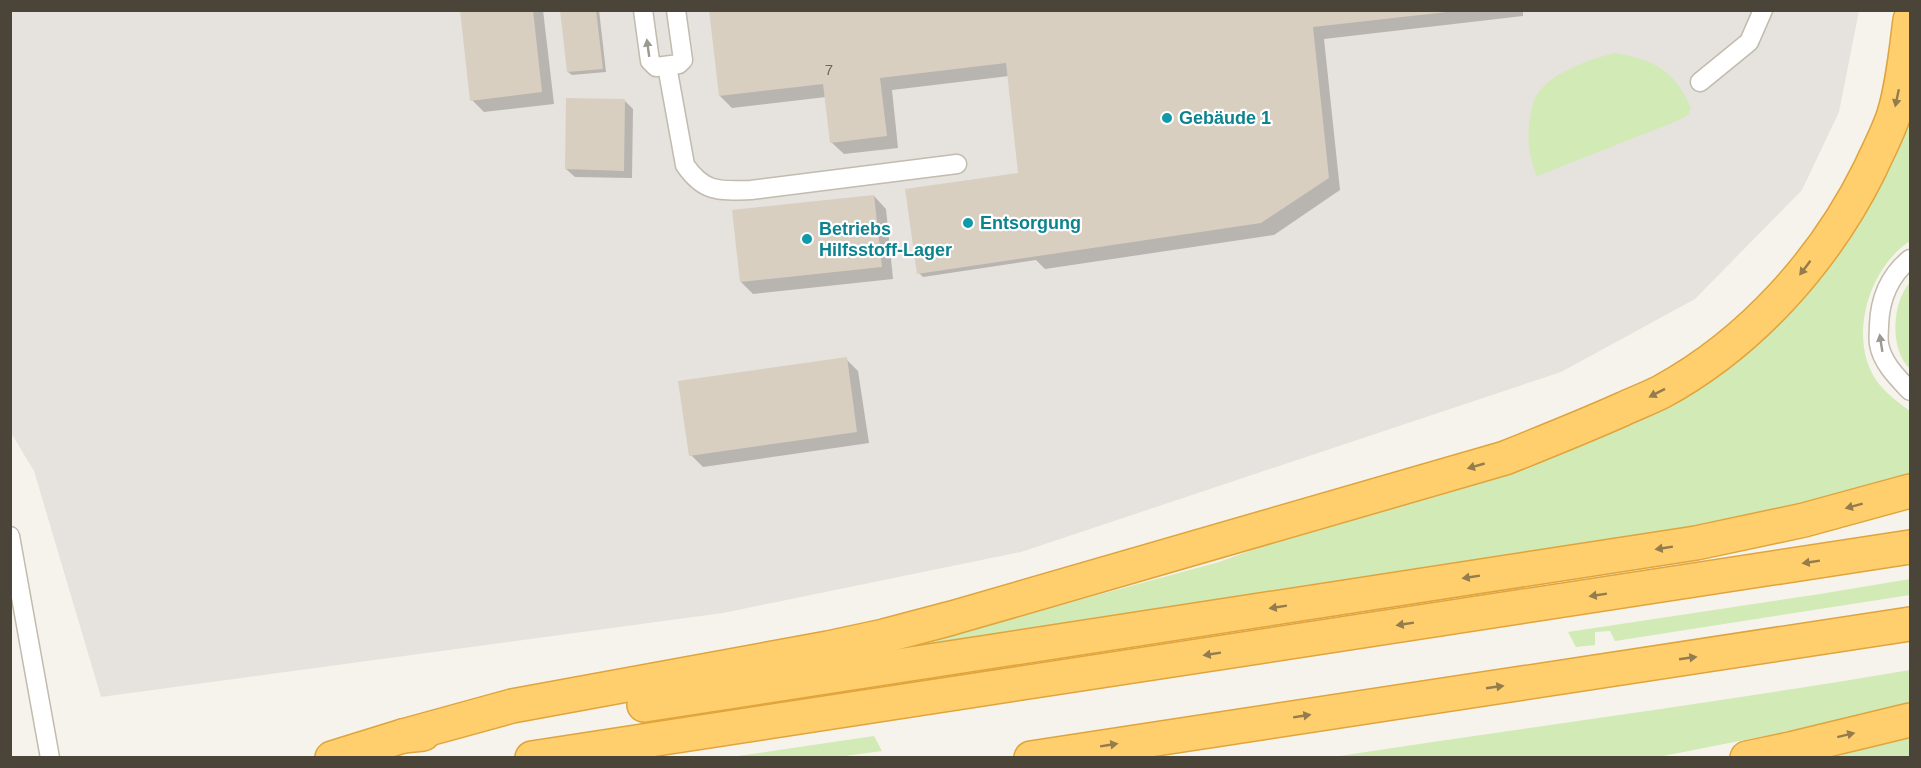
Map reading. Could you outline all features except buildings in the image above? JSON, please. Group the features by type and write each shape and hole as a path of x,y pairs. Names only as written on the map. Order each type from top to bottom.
{"highway":[{"path":"332,758 512,706 828,648 952,618 1505,458 1590,424 1661,392 1717,355 1758,321 1797,279 1831,234 1859,191 1893,115 1904,69 1911,20"},
{"path":"403,736 514,724 1696,543 1804,520 1911,490"},
{"path":"532,758 1911,547"},
{"path":"1031,758 1911,624"},
{"path":"1747,758 1781,753 1911,720"}],"lane":[{"path":"643,10 650,61 656,67 679,64 683,60 676,10"},
{"path":"1700,82 1749,42 1763,10"},
{"path":"667,66 685,165 693,178 706,186 723,191 751,190 957,164"},
{"path":"1911,259 1898,270 1884,293 1880,310 1879,345 1891,370 1911,391"},
{"path":"10,536 50,758"}],"shaded area":[{"path":"11,11 1859,11 1839,112 1802,190 1695,299 1561,372 1021,552 723,613 101,697 34,471 11,433"}],"green space":[{"path":"1614,53 1651,63 1670,75 1685,95 1691,108 1688,115 1537,176 1528,133 1532,106 1538,93 1546,84 1567,70"},
{"path":"1910,99 1910,241 1895,253 1873,287 1866,307 1863,327 1864,348 1869,367 1882,388 1910,411 1910,473 1836,495 1644,542 881,659 879,651 969,630 1219,562 1349,515 1402,502 1550,458 1619,428 1723,369"},
{"path":"1910,282 1910,369 1899,350 1895,326 1899,302"},
{"path":"1910,579 1910,595 1615,641 1610,631 1595,632 1595,645 1576,647 1568,632 1820,594"},
{"path":"1910,670 1910,704 1835,722 1658,757 1326,758 1764,693"},
{"path":"874,736 882,751 838,757 731,757"},
{"path":"1910,738 1910,757 1831,758 1893,740"}],"place":[{"name":"Gebäude 1","path":"1167,118"},
{"name":"Entsorgung","path":"968,223"},
{"name":"Betriebs Hilfsstoff-Lager","path":"807,239"}]}
